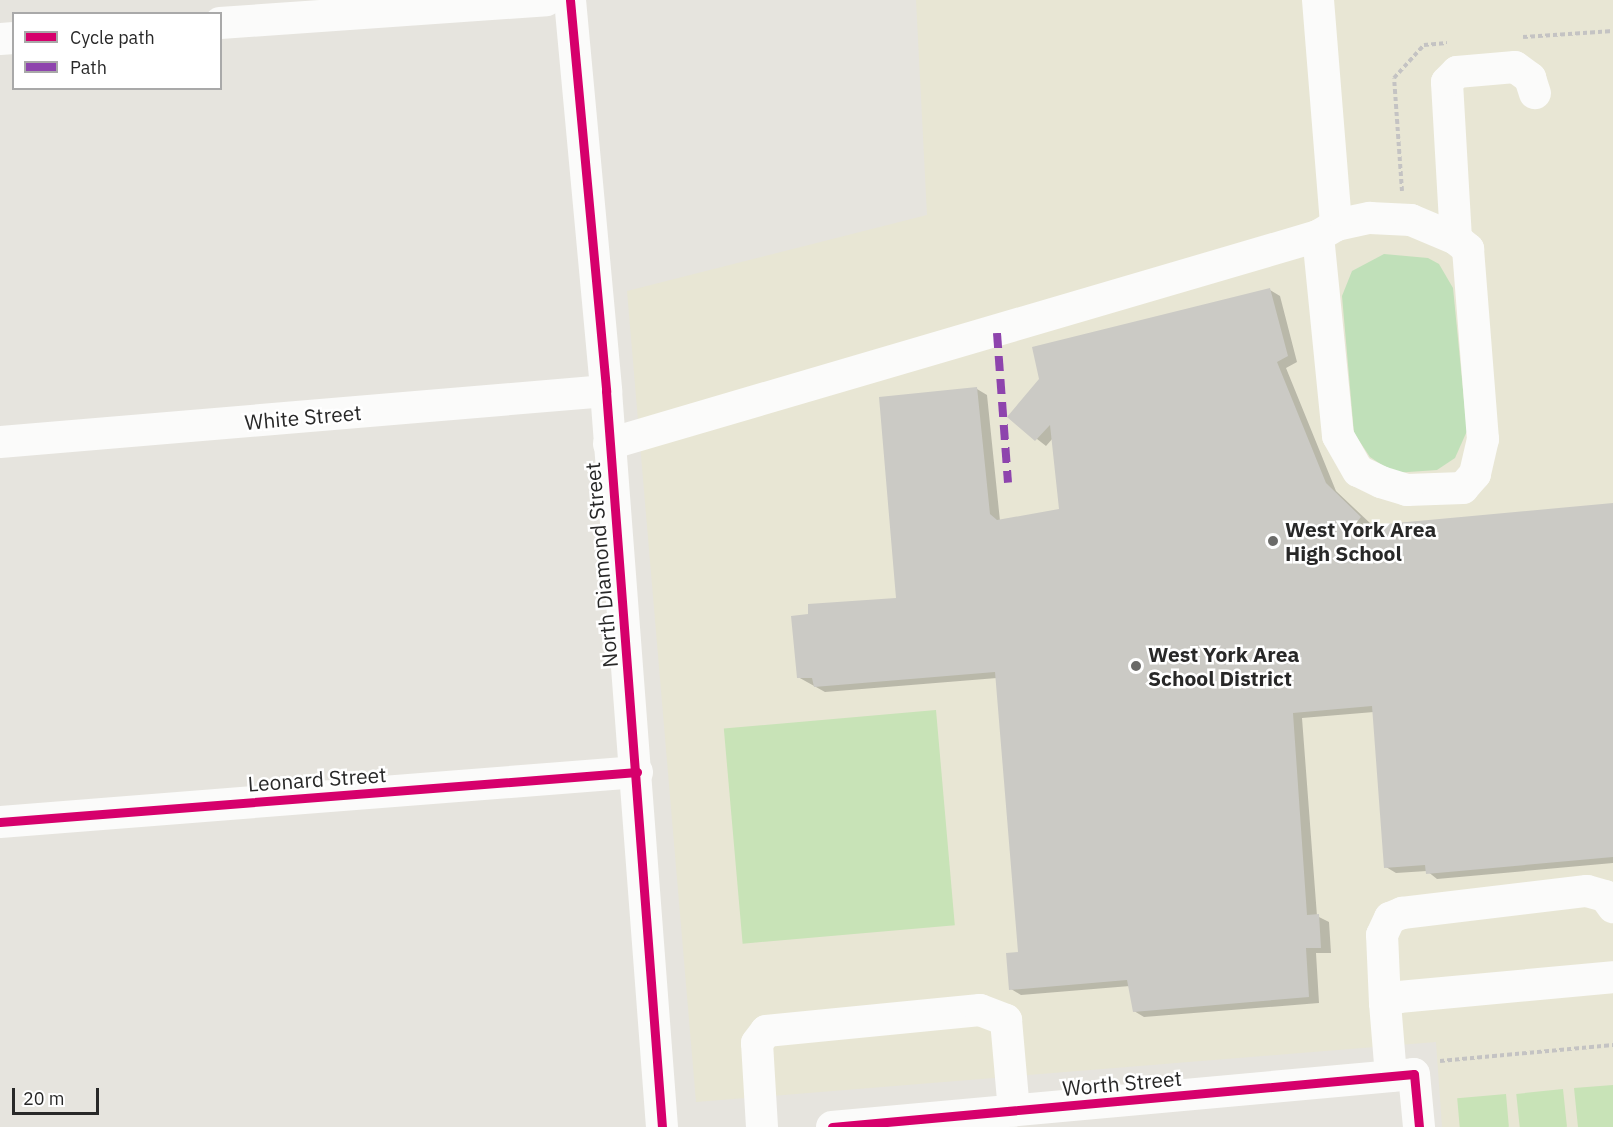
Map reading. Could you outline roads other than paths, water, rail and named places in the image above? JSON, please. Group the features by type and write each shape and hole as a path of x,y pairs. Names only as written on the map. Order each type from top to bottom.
{"street":[{"path":"222,23 546,0"},
{"name":"North Diamond Street","path":"570,0 606,391 637,772 662,1127"},
{"path":"609,444 1327,231 1370,218 1411,220 1456,239 1468,249 1483,408 1481,457 1475,474 1463,489 1407,490 1358,471 1338,436 1327,231 1318,0"},
{"path":"1456,239 1447,81 1457,72 1515,67 1530,78 1535,93"},
{"name":"White Street","path":"0,442 606,391"},
{"name":"Leonard Street","path":"0,822 637,772"},
{"path":"1419,1127 1412,1070 1386,1003 1382,935 1390,918 1402,913 1587,891 1605,896 1613,907"},
{"path":"1386,1003 1399,996 1613,977"},
{"path":"762,1127 757,1043 766,1031 980,1011 994,1012 1006,1020 1014,1111"},
{"name":"Worth Street","path":"832,1127 1014,1111 1412,1070"}],"place":[{"name":"West York Area High School","path":"1273,541"},
{"name":"West York Area School District","path":"1136,666"}]}
